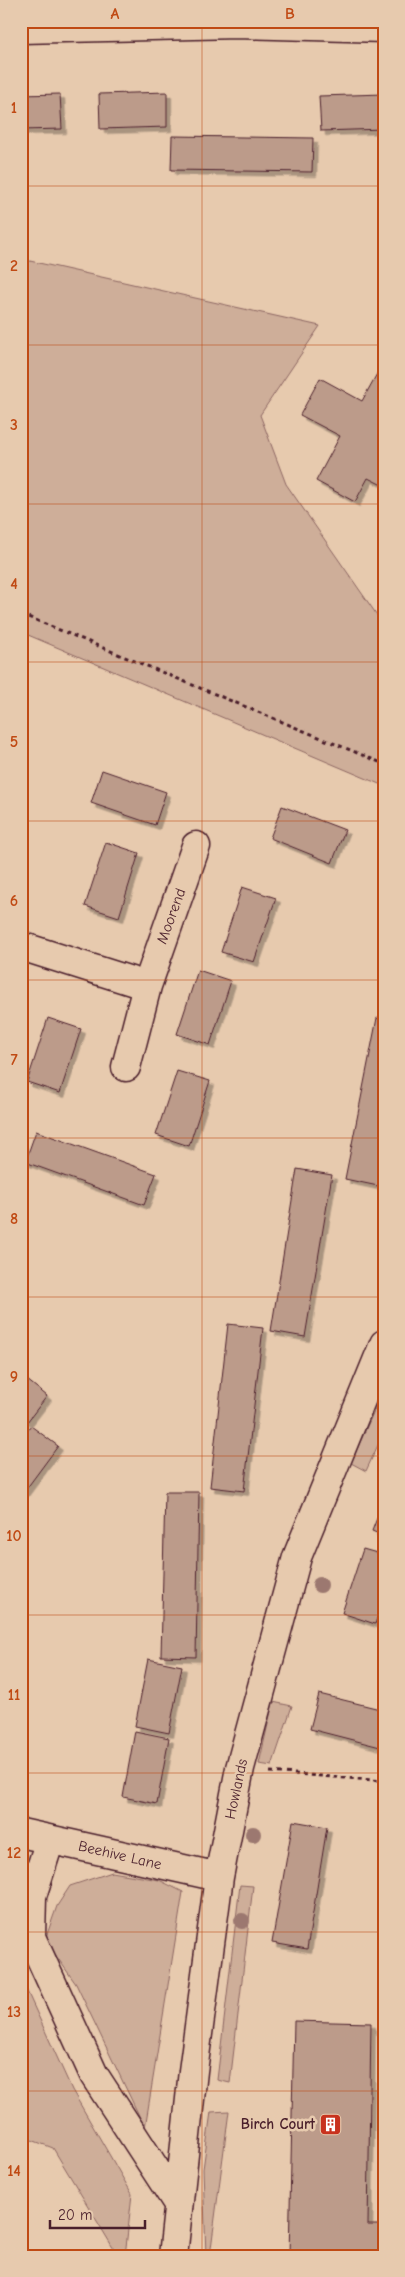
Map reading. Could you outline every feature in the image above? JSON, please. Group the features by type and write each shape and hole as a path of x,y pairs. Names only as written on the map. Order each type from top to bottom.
{"street":[{"path":"21,29 237,23 384,28"},
{"name":"Moorend","path":"126,1067 147,986 196,846"},
{"path":"21,946 147,986"},
{"name":"Howlands","path":"173,2256 193,2071 218,1877 240,1768 297,1557 384,1344"},
{"name":"Beehive Lane","path":"21,1833 218,1877"},
{"path":"50,1840 32,1896 31,1937 94,2075 178,2204"}],"path":[{"path":"21,614 384,764"},
{"path":"240,1768 275,1773 384,1781"}],"shaded area":[{"path":"21,259 320,326 260,415 286,484 379,618 384,621 384,786 21,632"},
{"path":"384,1388 384,1432 366,1471 351,1463"},
{"path":"273,1702 292,1706 272,1766 259,1764"},
{"path":"112,1872 159,1880 183,1892 145,2128 76,1984 45,1940 57,1906 70,1886"},
{"path":"240,1885 253,1886 230,2083 217,2080"},
{"path":"21,1978 72,2090 132,2194 125,2256 118,2256 53,2148 21,2136"},
{"path":"229,2111 210,2256 206,2256 203,2169 211,2112"}],"building":[{"path":"167,92 167,127 100,129 99,94"},
{"path":"60,94 62,129 21,130 21,95"},
{"path":"384,94 384,129 321,131 319,96"},
{"path":"172,136 313,138 312,172 171,170"},
{"path":"384,361 384,486 368,478 355,502 316,481 340,436 300,415 320,378 362,401"},
{"path":"102,770 166,792 155,825 91,803"},
{"path":"282,806 345,830 332,863 270,838"},
{"path":"106,842 139,853 119,917 85,906"},
{"path":"242,887 276,898 254,962 221,952"},
{"path":"198,970 231,981 210,1045 177,1034"},
{"path":"48,1018 81,1029 60,1093 27,1082"},
{"path":"377,1018 384,1020 384,1158 378,1186 345,1179"},
{"path":"177,1071 210,1081 189,1146 156,1135"},
{"path":"36,1131 156,1174 144,1205 25,1162"},
{"path":"297,1169 332,1175 305,1337 271,1331"},
{"path":"228,1324 263,1328 244,1491 210,1487"},
{"path":"21,1375 47,1396 27,1422 21,1418"},
{"path":"31,1426 58,1446 21,1496 21,1439"},
{"path":"165,1492 199,1492 196,1657 161,1656"},
{"path":"384,1500 384,1536 372,1531"},
{"path":"363,1549 384,1555 384,1598 375,1624 342,1613"},
{"path":"148,1659 182,1666 169,1733 135,1726"},
{"path":"319,1694 384,1710 384,1748 310,1729"},
{"path":"135,1731 169,1738 157,1804 123,1797"},
{"path":"293,1821 327,1827 307,1949 272,1943"},
{"name":"Birch Court","path":"294,2021 371,2023 368,2225 384,2225 384,2256 289,2256"}],"place":[{"name":"Birch Court","path":"331,2124"}]}
